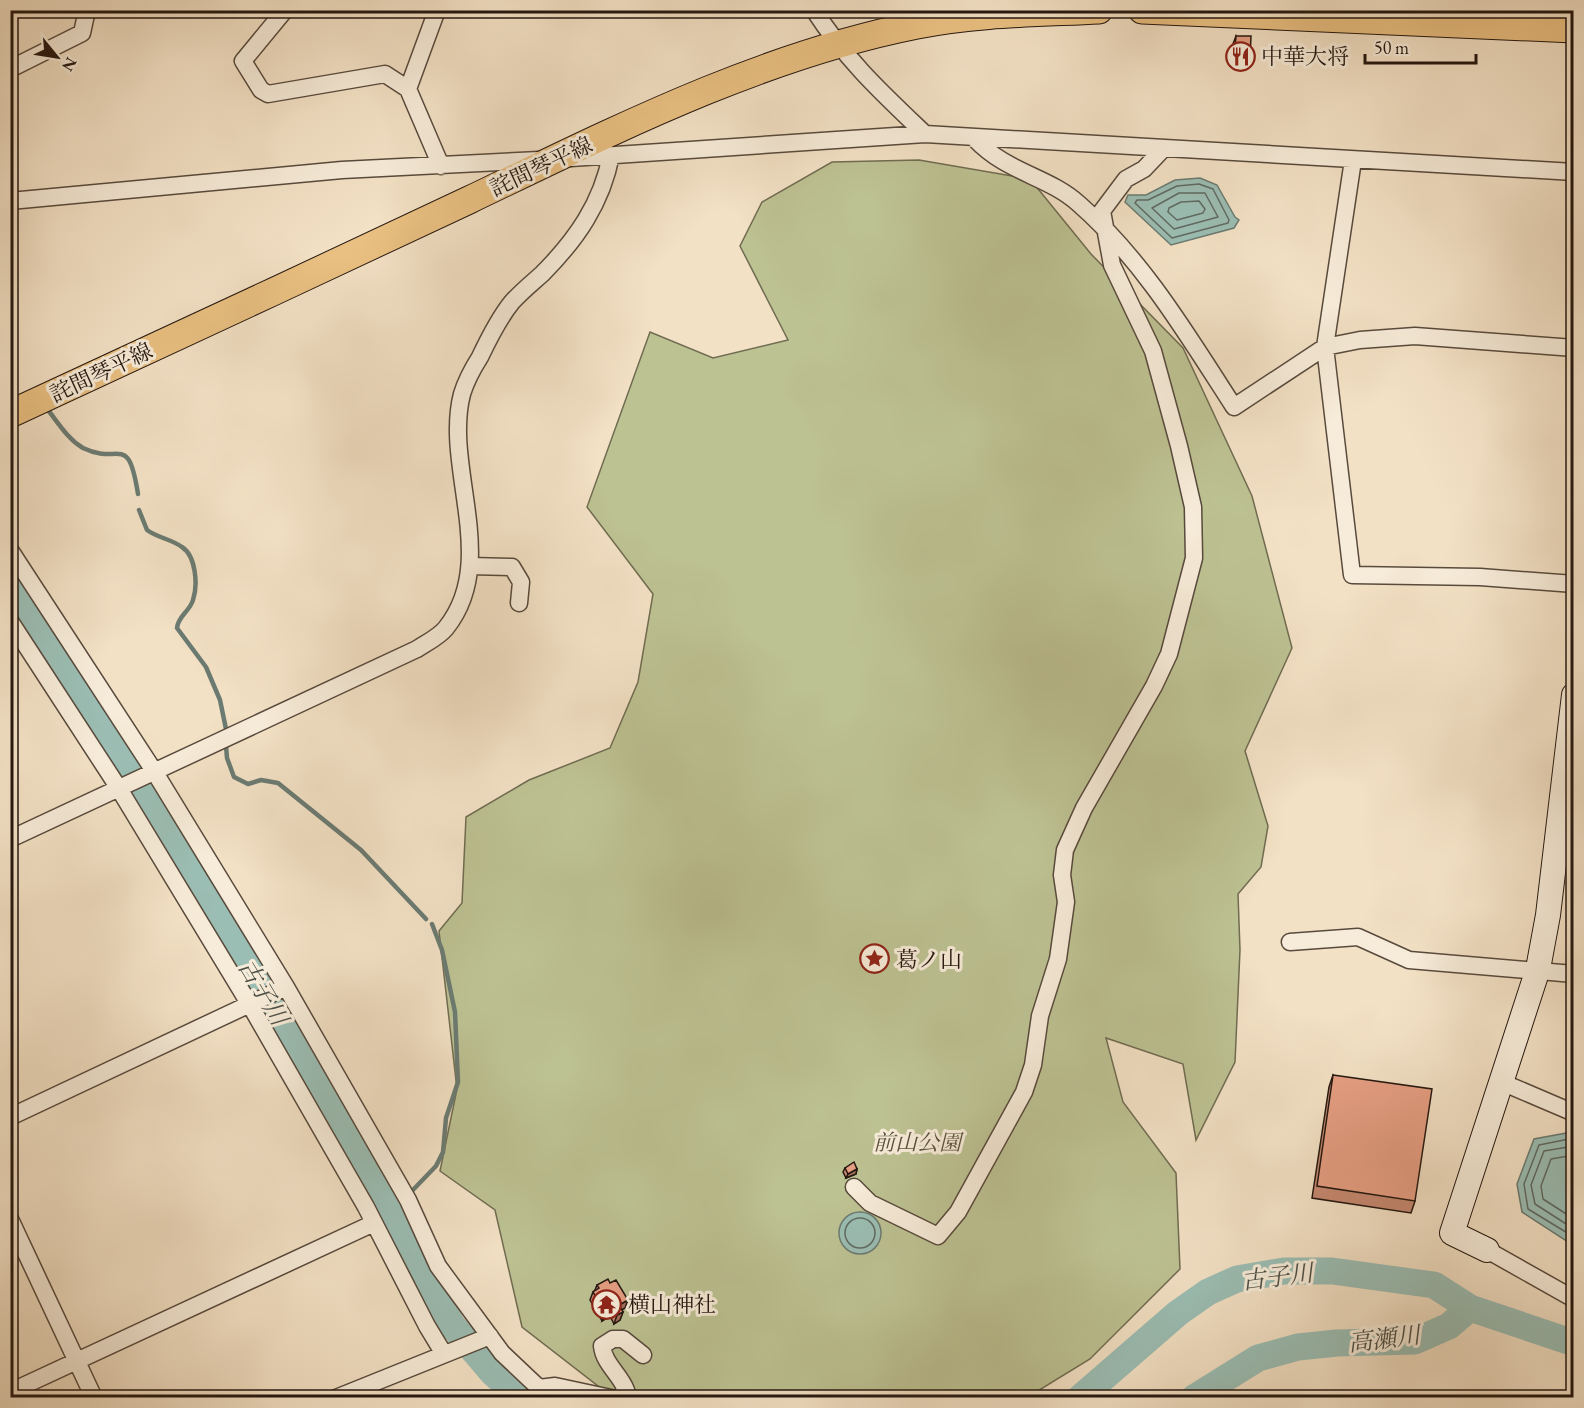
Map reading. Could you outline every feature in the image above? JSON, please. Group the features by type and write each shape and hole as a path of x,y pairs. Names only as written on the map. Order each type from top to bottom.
{"main road":[{"name":"詫間琴平線","path":"10,414 554,159 723,84 837,46 918,25 982,14 1099,10"},
{"path":"1142,10 1256,13 1574,29"}],"street":[{"path":"10,69 82,33 87,10"},
{"path":"285,10 243,61 261,90 268,94 385,74 408,89 441,166"},
{"path":"408,89 437,10"},
{"path":"814,10 837,46 864,78 926,134"},
{"path":"10,201 342,170 441,166 926,134 975,139 1574,172"},
{"path":"975,139 988,153 1012,168 1041,180 1078,202 1123,247 1178,319 1234,407 1325,347 1360,340 1415,336 1574,348"},
{"path":"854,1187 870,1203 938,1236 958,1212 986,1165 1024,1092 1033,1065 1040,1016 1058,959 1063,933 1066,902 1062,875 1065,850 1084,808 1154,686 1169,654 1186,597 1194,558 1193,507 1153,351 1112,265 1101,211 1126,179 1144,169 1163,149"},
{"path":"10,839 417,649 445,629 464,591 472,558 459,422 463,392 486,344 512,303 567,246 587,220 606,183 611,155"},
{"path":"1353,160 1325,347 1352,575 1480,577 1574,584"},
{"path":"13,558 286,987 406,1197 438,1266 462,1301 502,1353 539,1388 555,1386 611,1398"},
{"path":"470,566 512,567 521,582 519,603"},
{"path":"10,621 118,787 250,1005 374,1223 427,1326 447,1353"},
{"path":"1573,706 1548,915 1538,969 1499,1081 1452,1233 1574,1299"},
{"path":"1290,942 1358,937 1409,960 1538,969 1574,974"},
{"path":"10,1117 286,987"},
{"path":"1499,1081 1574,1113"},
{"path":"10,1219 94,1398"},
{"path":"10,1392 374,1223"},
{"path":"336,1398 490,1336"},
{"path":"619,1398 626,1390 621,1378 603,1356 602,1346 612,1339 623,1339 643,1355"}],"green space":[{"name":"前山公園","path":"919,160 1030,179 1091,254 1183,348 1252,496 1292,648 1245,751 1268,826 1261,867 1238,894 1240,950 1235,1062 1196,1140 1183,1064 1106,1038 1123,1102 1176,1173 1180,1269 1090,1359 1028,1397 624,1398 602,1389 522,1327 495,1210 440,1171 457,1089 439,931 462,903 466,817 529,780 610,748 638,682 653,594 587,507 650,332 713,358 788,340 740,246 762,202 832,162"}],"water":[{"path":"1200,178 1217,185 1239,220 1234,228 1171,245 1125,202 1128,195 1146,195 1175,180"},
{"path":"1572,1132 1574,1243 1571,1244 1522,1212 1517,1184 1534,1139"},
{"path":"860,1212 875,1218 881,1233 875,1248 860,1254 845,1248 839,1233 845,1218"}],"building":[{"path":"1236,36 1251,36 1250,59 1234,58"},
{"path":"1333,1075 1432,1089 1415,1201 1317,1186"},
{"path":"854,1162 857,1169 848,1174 845,1168"},
{"path":"608,1279 610,1283 616,1280 628,1300 619,1305 623,1312 617,1315 613,1308 605,1312 593,1292 599,1288 597,1285"}],"waterway":[{"path":"48,410 68,436 83,448 96,453 121,454 126,457 134,475 138,494"},
{"path":"139,510 147,530 178,544 187,551 193,564 195,594 177,628 206,667 220,700 226,729"},
{"name":"古子川","path":"10,581 155,812 341,1123 452,1325 492,1372 520,1398"},
{"path":"226,746 227,758 234,777 248,784 261,780 278,783 361,850 426,919"},
{"path":"410,1193 436,1166 443,1152 446,1118 458,1082 455,1012 442,950 432,924"},
{"path":"391,1214 404,1200"},
{"name":"古子川","path":"1080,1398 1178,1313 1208,1292 1237,1279 1284,1271 1332,1271 1434,1285 1470,1308 1574,1343"},
{"name":"高瀬川","path":"1194,1398 1258,1358 1298,1347 1337,1343 1415,1341 1449,1326 1470,1308"}],"place":[{"name":"中華大将","path":"1240,56"},
{"name":"葛ノ山","path":"875,959"},
{"name":"横山神社","path":"607,1304"}]}
